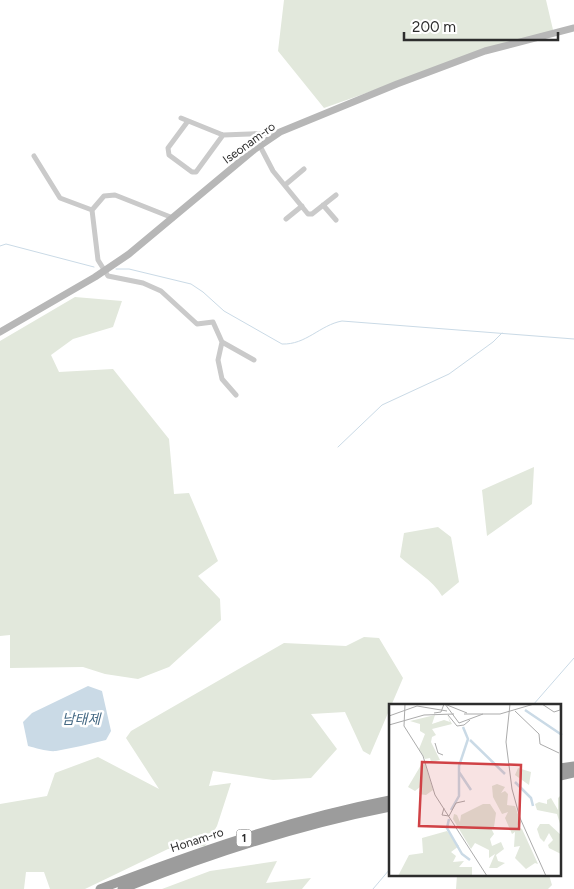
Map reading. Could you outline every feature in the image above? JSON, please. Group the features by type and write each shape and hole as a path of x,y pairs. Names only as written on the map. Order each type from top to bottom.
{"highway":[{"name":"Honam-ro","path":"100,889 206,850 313,817 389,800"},
{"name":"Honam-ro","path":"122,889 202,858 264,839 389,807"}],"main road":[{"name":"Iseonam-ro","path":"0,332 105,270 174,218 258,147 280,132 397,84 485,51 574,28"}],"street":[{"path":"181,118 223,134 280,132"},
{"path":"188,121 168,148 168,155 192,172 196,172 223,134"},
{"path":"254,134 258,147 273,171 308,214 312,214 336,195"},
{"path":"34,156 60,198 92,210"},
{"path":"285,185 304,169"},
{"path":"174,218 115,195 104,196 92,210 98,260 108,276 143,283 162,291 197,324 213,322 222,342 254,360"},
{"path":"323,205 336,220"},
{"path":"286,220 302,206"},
{"path":"222,342 218,360 222,379 236,395"}],"shaded area":[{"path":"284,0 546,0 554,34 485,51 324,108 278,51"},
{"path":"75,297 122,301 113,327 73,339 51,355 59,372 113,369 169,439 174,494 189,493 218,561 198,576 220,599 221,620 169,667 138,679 105,674 83,667 10,668 10,635 0,636 0,341"},
{"path":"534,467 532,504 487,536 482,490"},
{"path":"438,527 451,537 459,582 442,596 428,580 400,557 404,533"},
{"path":"364,637 379,638 403,678 392,704 389,704 389,711 370,755 363,751 345,712 311,714 337,749 311,778 273,780 213,771 209,786 231,783 217,826 205,846 168,849 85,889 50,889 44,872 26,872 24,889 0,889 0,804 47,796 55,773 98,757 159,789 126,738 131,731 284,643 346,646"},
{"path":"277,861 266,883 311,878 302,889 162,889 210,871"},
{"path":"457,876 549,876 552,885 548,889 456,889"}],"water":[{"name":"남태제","path":"88,686 102,691 111,731 106,740 56,751 28,746 23,722 32,713"}],"waterway":[{"path":"0,246 6,244 94,267"},
{"path":"116,269 129,269 191,284 224,311 282,344 306,338 327,326 342,321 574,339"},
{"path":"338,447 382,405 449,374 493,342 502,333"},
{"path":"534,704 574,658"},
{"path":"373,889 389,870"}]}
